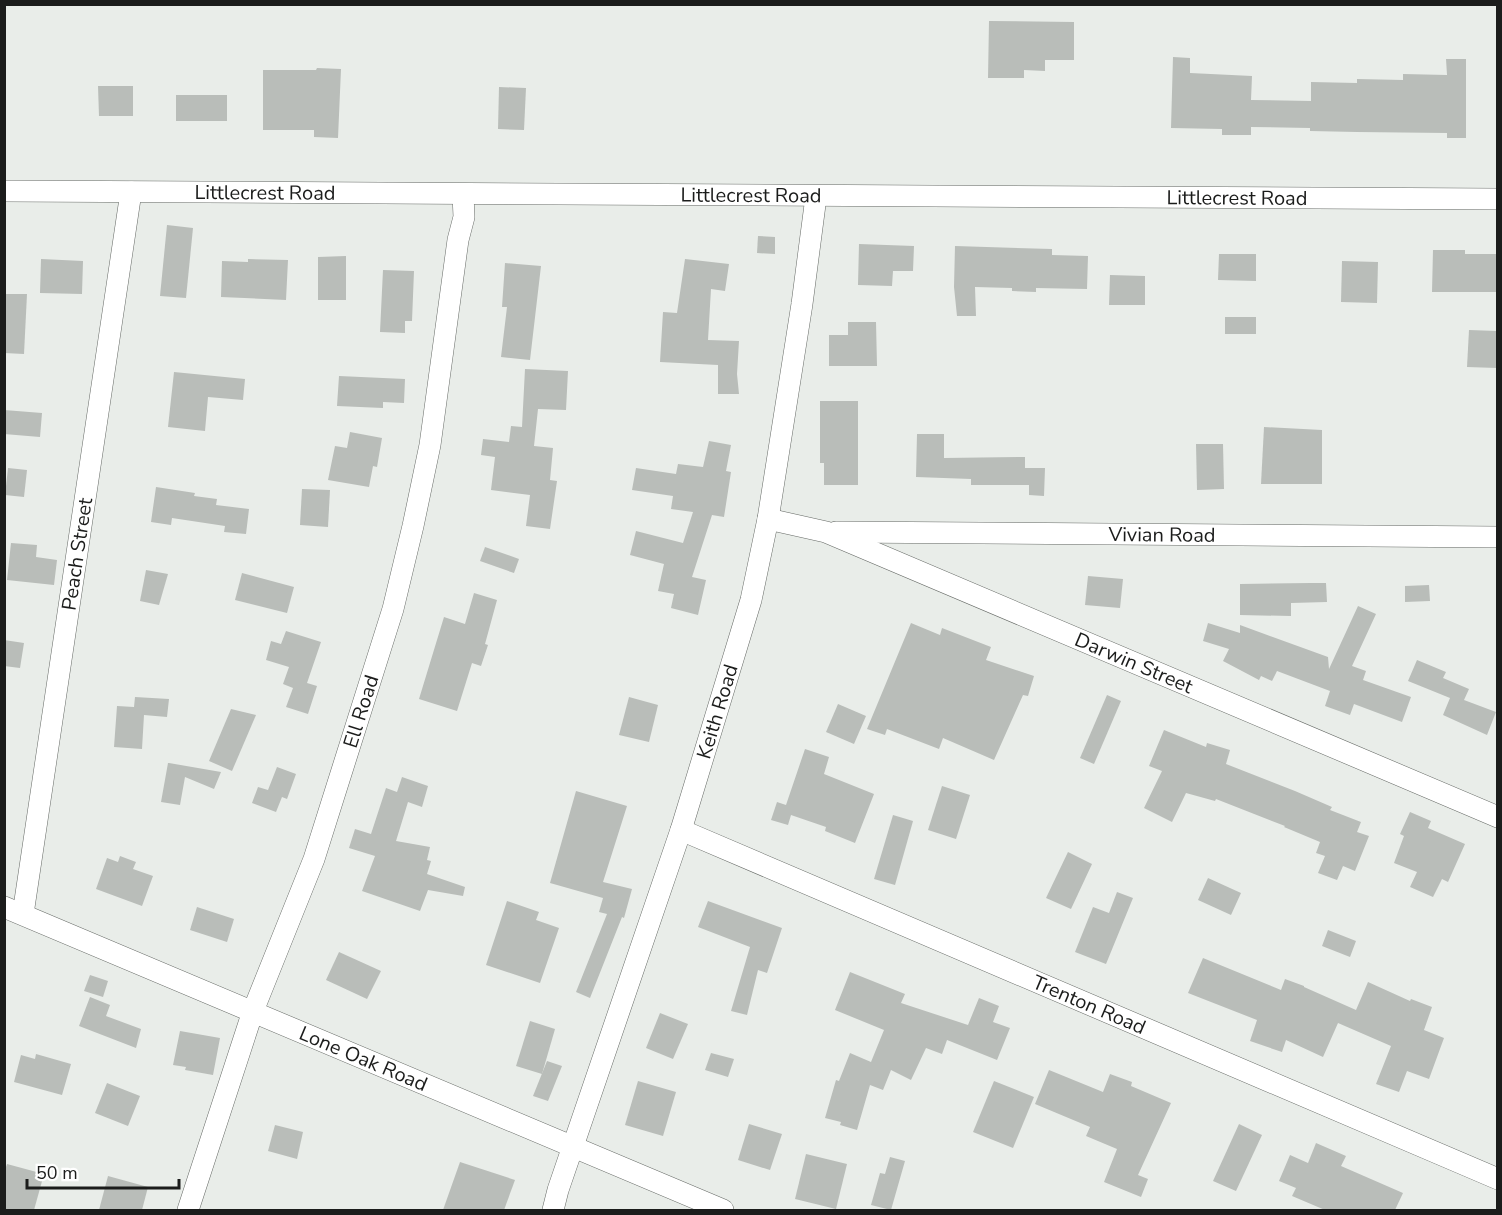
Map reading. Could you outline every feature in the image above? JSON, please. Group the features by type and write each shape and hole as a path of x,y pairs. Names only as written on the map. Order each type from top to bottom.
{"street":[{"name":"Littlecrest Road","path":"4,191 1497,199"},
{"name":"Peach Street","path":"14,911 131,192"},
{"name":"Ell Road","path":"188,1210 253,1011 314,860 393,609 430,445 458,240 464,218 463,195"},
{"name":"Keith Road","path":"553,1210 572,1147 681,830 751,600 768,519 802,304 816,197"},
{"name":"Darwin Street","path":"768,519 826,532 1497,818"},
{"name":"Vivian Road","path":"826,532 1497,537"},
{"name":"Trenton Road","path":"681,830 1497,1179"},
{"name":"Lone Oak Road","path":"14,911 723,1210"}],"building":[{"path":"989,21 1074,22 1074,60 1045,60 1045,71 1024,70 1024,78 988,78"},
{"path":"1173,57 1190,58 1190,73 1252,76 1251,100 1311,101 1311,82 1357,83 1357,79 1403,80 1403,74 1447,75 1446,59 1466,59 1466,138 1447,138 1447,133 1310,131 1310,128 1251,127 1251,135 1222,135 1222,129 1171,128"},
{"path":"317,68 341,69 338,138 314,137 314,130 263,130 263,70 316,70"},
{"path":"98,86 133,86 133,116 99,116"},
{"path":"499,87 526,88 524,130 498,129"},
{"path":"176,95 227,95 227,121 176,121"},
{"path":"167,225 193,228 186,298 160,296"},
{"path":"758,236 775,237 775,254 757,253"},
{"path":"859,244 914,246 913,271 893,271 892,286 858,285"},
{"path":"955,246 1052,249 1052,255 1088,256 1087,289 1036,288 1036,292 1012,291 1012,288 975,287 976,316 957,316 954,287"},
{"path":"1433,250 1465,250 1465,254 1497,254 1497,292 1432,292"},
{"path":"1219,254 1256,254 1256,281 1218,280"},
{"path":"346,256 346,300 318,300 318,257"},
{"path":"41,259 83,261 82,294 40,293"},
{"path":"248,259 288,260 286,300 221,297 222,261 248,262"},
{"path":"685,259 729,264 725,291 711,289 708,340 739,341 737,374 739,394 718,394 718,365 660,362 663,312 677,313"},
{"path":"1342,261 1378,262 1377,303 1341,302"},
{"path":"505,263 541,266 530,360 501,357 507,307 502,307"},
{"path":"383,270 414,271 412,321 405,321 405,333 380,332"},
{"path":"1110,275 1145,276 1145,305 1109,305"},
{"path":"4,294 27,294 24,354 4,353"},
{"path":"1225,317 1256,317 1256,334 1225,334"},
{"path":"848,322 876,322 877,366 829,366 829,335 848,335"},
{"path":"1469,330 1497,331 1497,368 1467,367"},
{"path":"525,369 568,371 566,410 538,409 534,446 553,448 550,480 557,481 550,529 526,526 530,495 491,490 495,457 481,455 483,439 509,442 511,426 522,427"},
{"path":"174,372 245,379 243,400 208,397 205,431 168,427"},
{"path":"339,376 405,379 404,403 383,402 383,408 337,406"},
{"path":"820,401 858,401 858,485 824,485 824,463 820,463"},
{"path":"4,410 42,413 40,437 4,434"},
{"path":"1264,427 1322,430 1322,484 1261,484"},
{"path":"350,432 382,438 377,467 373,466 369,487 328,480 335,446 347,448"},
{"path":"917,434 944,434 944,458 1025,457 1025,468 1045,468 1044,496 1029,495 1029,485 971,485 971,479 916,477"},
{"path":"709,441 731,445 726,471 731,472 724,517 712,515 692,577 706,580 698,615 671,608 674,594 658,591 664,564 630,555 636,531 683,543 693,512 671,509 673,496 632,490 636,468 676,474 678,464 703,467"},
{"path":"1196,444 1223,444 1224,489 1197,490"},
{"path":"8,468 27,470 24,497 5,495"},
{"path":"156,487 217,499 216,505 249,509 246,534 224,532 225,526 172,518 171,525 151,522"},
{"path":"302,489 330,490 328,527 300,525"},
{"path":"11,543 37,545 36,557 57,560 54,585 7,580"},
{"path":"485,547 519,559 514,573 480,561"},
{"path":"146,570 168,574 159,605 140,601"},
{"path":"242,573 294,587 287,613 235,600"},
{"path":"1088,576 1123,579 1120,608 1085,605"},
{"path":"1326,583 1327,602 1291,603 1291,616 1240,615 1240,584"},
{"path":"1429,585 1430,601 1405,602 1405,586"},
{"path":"474,593 497,600 485,644 488,645 481,666 472,663 457,711 419,699 444,617 465,624"},
{"path":"1358,606 1376,614 1352,666 1366,671 1363,680 1411,697 1402,722 1354,704 1350,715 1325,706 1330,691 1277,671 1272,681 1261,676 1259,680 1223,661 1229,649 1203,641 1208,623 1240,633 1240,625 1328,657 1329,669"},
{"path":"911,623 940,635 942,628 991,647 986,660 1034,676 1028,696 1023,695 994,760 943,738 939,749 887,729 885,735 867,729"},
{"path":"286,631 321,642 307,683 317,686 308,714 286,707 293,688 283,684 289,667 266,660 271,641 281,644"},
{"path":"4,640 24,643 20,668 4,666"},
{"path":"1417,660 1446,672 1443,678 1469,689 1464,700 1496,712 1487,735 1443,715 1450,698 1408,681"},
{"path":"1107,695 1121,701 1094,764 1080,758"},
{"path":"135,697 169,699 167,717 144,715 142,749 114,747 117,706 134,707"},
{"path":"629,697 658,705 649,742 619,735"},
{"path":"838,704 866,716 854,744 826,732"},
{"path":"231,709 256,715 232,771 209,761"},
{"path":"1164,730 1206,747 1207,743 1230,750 1226,764 1295,791 1332,807 1330,810 1361,822 1357,832 1369,836 1355,871 1343,866 1337,880 1318,873 1325,856 1316,853 1320,842 1216,799 1215,801 1186,793 1172,822 1144,808 1162,771 1149,766"},
{"path":"805,749 829,757 824,774 874,794 855,843 825,831 826,827 791,815 788,825 771,820 777,802 786,805"},
{"path":"168,763 221,772 214,789 185,777 180,805 161,802"},
{"path":"277,767 296,774 287,799 282,797 276,812 252,803 258,787 268,790"},
{"path":"402,777 428,786 422,807 408,802 396,841 430,847 427,860 431,861 427,874 465,887 463,896 428,890 420,911 362,891 375,856 349,848 355,829 371,834 386,788 397,792"},
{"path":"942,786 970,795 956,839 928,830"},
{"path":"576,791 627,806 603,882 632,889 624,918 622,917 590,998 576,992 607,914 599,912 603,898 550,883"},
{"path":"1410,812 1431,821 1428,828 1465,844 1448,882 1442,879 1433,897 1410,887 1417,872 1394,863 1404,836 1400,834"},
{"path":"893,815 913,821 895,885 874,879"},
{"path":"1068,852 1092,864 1071,909 1046,898"},
{"path":"120,856 136,862 133,869 153,876 142,906 96,889 107,858 118,862"},
{"path":"1208,878 1241,893 1231,915 1198,900"},
{"path":"1117,892 1133,898 1106,964 1075,952 1093,907 1109,913"},
{"path":"507,901 539,912 536,920 559,928 540,983 486,965"},
{"path":"708,901 782,928 767,973 758,970 747,1015 731,1011 750,947 698,927"},
{"path":"197,907 234,919 227,942 190,930"},
{"path":"1328,930 1356,941 1350,957 1322,946"},
{"path":"339,952 381,971 367,999 326,980"},
{"path":"1203,958 1281,990 1285,979 1356,1010 1368,982 1410,1001 1411,999 1432,1007 1424,1030 1444,1038 1429,1079 1407,1071 1399,1092 1376,1084 1391,1046 1338,1023 1323,1057 1286,1040 1282,1052 1250,1041 1257,1020 1188,993"},
{"path":"850,972 905,994 901,1003 968,1025 979,998 999,1006 993,1022 1010,1028 997,1060 947,1040 942,1054 926,1048 911,1080 891,1070 883,1090 870,1085 857,1130 840,1125 841,1122 825,1118 836,1080 839,1081 850,1053 871,1062 884,1030 835,1010"},
{"path":"90,975 108,981 103,997 84,991"},
{"path":"90,997 110,1005 106,1016 141,1029 136,1048 79,1026"},
{"path":"660,1013 688,1024 673,1059 646,1048"},
{"path":"530,1021 555,1029 542,1074 516,1066"},
{"path":"180,1031 220,1038 213,1075 185,1070 186,1067 173,1065"},
{"path":"711,1053 734,1059 728,1077 705,1070"},
{"path":"36,1054 71,1064 62,1095 14,1082 21,1055 35,1059"},
{"path":"547,1061 562,1066 548,1101 533,1096"},
{"path":"1049,1070 1103,1092 1110,1074 1132,1082 1131,1086 1171,1103 1138,1175 1148,1179 1141,1197 1104,1182 1117,1149 1086,1136 1090,1127 1035,1104"},
{"path":"638,1081 676,1092 663,1136 625,1125"},
{"path":"994,1081 1034,1097 1013,1148 973,1132"},
{"path":"107,1083 140,1096 128,1126 95,1113"},
{"path":"749,1124 782,1134 770,1170 738,1160"},
{"path":"1239,1124 1262,1135 1236,1191 1213,1181"},
{"path":"275,1125 303,1132 297,1159 268,1151"},
{"path":"1316,1143 1346,1156 1341,1166 1403,1193 1395,1210 1325,1210 1292,1196 1296,1188 1279,1181 1290,1155 1308,1163"},
{"path":"806,1154 847,1164 836,1209 795,1199"},
{"path":"890,1157 905,1161 891,1210 871,1205 880,1173 885,1174"},
{"path":"460,1162 515,1180 504,1210 443,1210"},
{"path":"7,1164 44,1174 34,1210 4,1210 4,1173"},
{"path":"108,1176 148,1187 142,1210 99,1210"}]}
